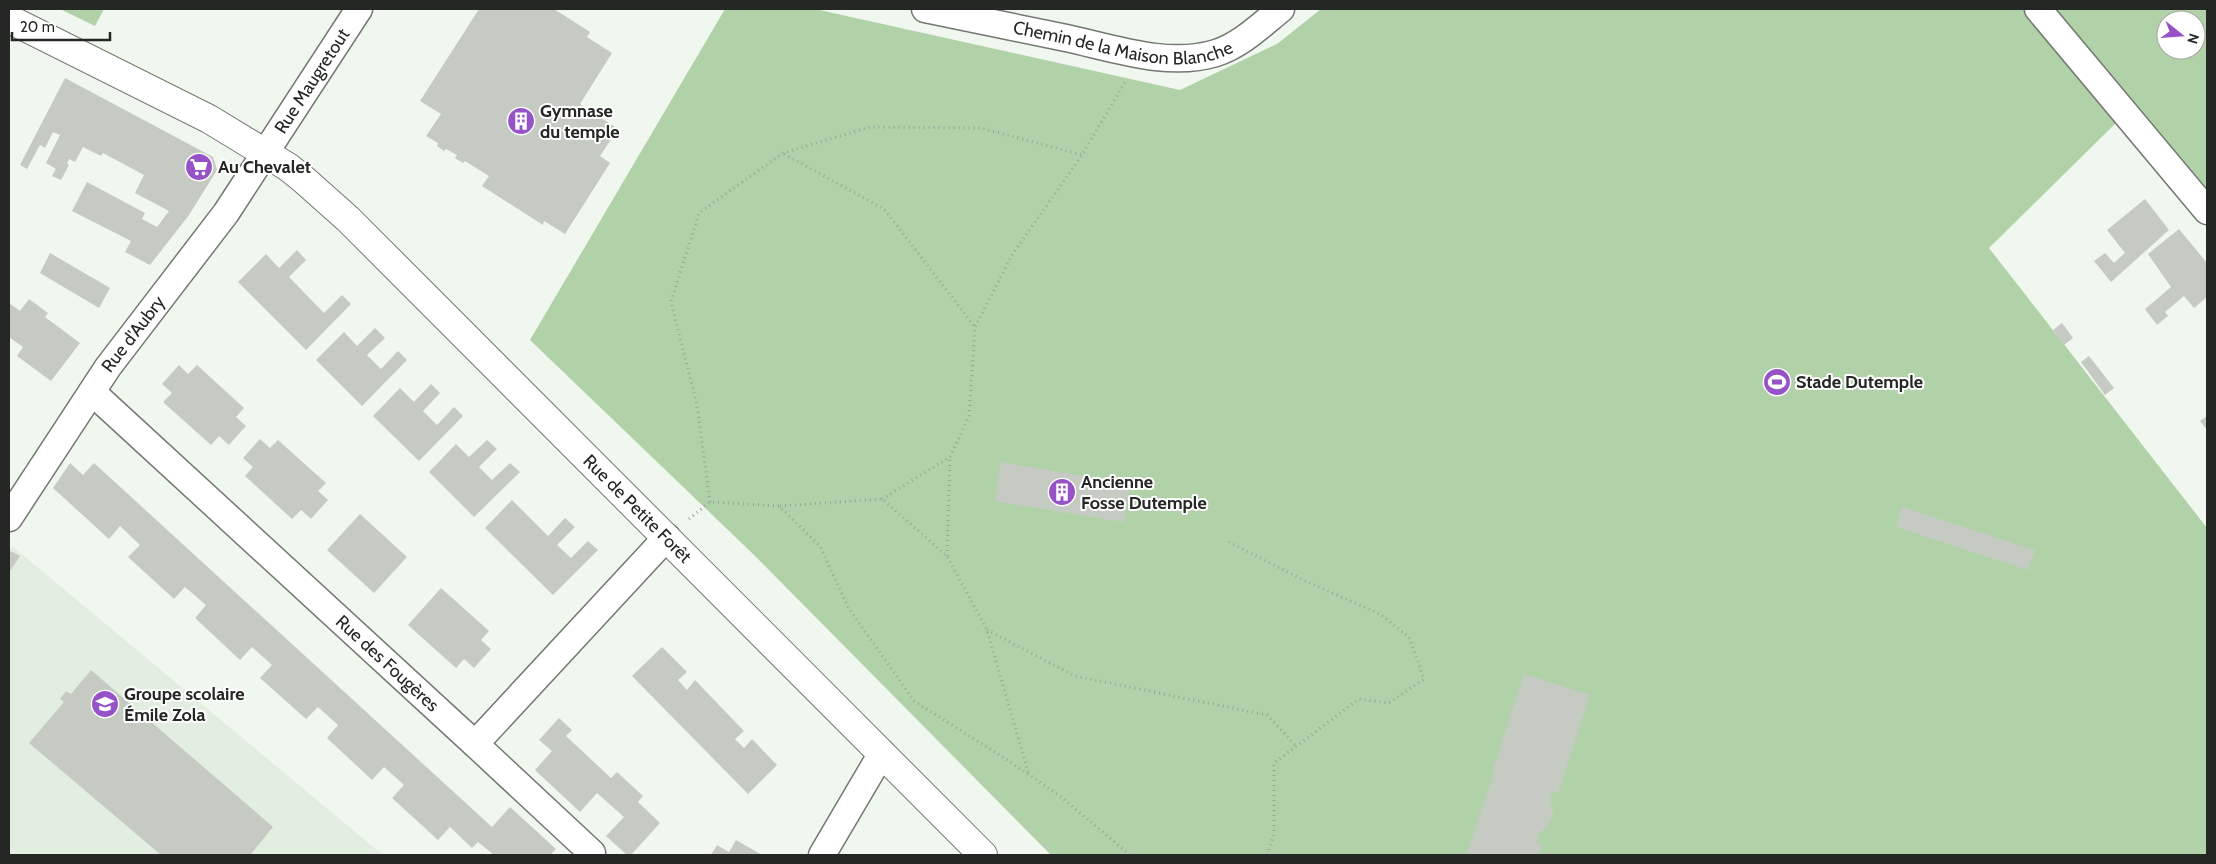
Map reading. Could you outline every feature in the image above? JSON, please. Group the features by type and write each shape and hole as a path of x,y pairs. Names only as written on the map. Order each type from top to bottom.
{"main road":[{"name":"Rue de Petite Forêt","path":"9,19 182,106 265,153 303,179 348,219 983,855"}],"street":[{"name":"Rue Maugretout","path":"265,153 359,9"},
{"name":"Chemin de la Maison Blanche","path":"925,9 1142,54 1180,58 1213,54 1236,43 1281,9"},
{"path":"2038,9 2207,211"},
{"name":"Rue d'Aubry","path":"9,518 92,392 123,348 214,230 265,153"},
{"name":"Rue des Fougères","path":"92,392 592,853"},
{"path":"474,744 667,537"},
{"path":"822,855 882,753"}],"path":[{"path":"947,556 950,457 969,416 975,327 1012,255 1082,156 1142,54"},
{"path":"710,502 696,405 671,302 699,213 783,153 870,127 980,128 1082,156"},
{"path":"783,153 884,209 975,327"},
{"path":"667,537 710,502 779,506 882,499 950,457"},
{"path":"882,499 947,556 987,630 1029,775"},
{"path":"779,506 820,546 848,607 914,701 1060,796 1130,855"},
{"path":"1229,542 1303,580 1380,614 1409,637 1424,679 1389,703 1359,699 1274,763 1274,834 1267,855"},
{"path":"987,630 1075,676 1267,715 1296,746"}],"shaded area":[{"name":"Groupe scolaire Émile Zola","path":"12,546 383,855 9,855 9,552"}],"green space":[{"path":"60,9 104,9 95,26"},
{"path":"725,9 815,9 1180,90 1277,44 1321,9 2207,9 2207,198 2125,114 1989,248 2207,528 2207,855 1051,855 752,553 530,340"}],"building":[{"name":"Gymnase du temple","path":"479,9 554,9 590,32 587,37 612,53 580,104 618,129 600,156 610,163 565,234 544,221 543,225 482,186 489,176 465,161 463,163 455,158 457,155 446,149 444,151 437,146 438,143 426,136 441,114 420,101"},
{"path":"65,78 213,157 217,170 189,215 150,265 125,252 131,241 72,211 87,182 145,213 142,219 157,227 169,211 135,193 144,175 103,153 101,156 83,147 75,162 69,159 67,164 69,165 61,180 52,176 56,169 46,163 60,135 53,132 45,148 40,145 27,169 20,165"},
{"path":"2145,199 2169,230 2111,282 2094,261 2105,253 2114,263 2125,253 2107,230"},
{"path":"2179,229 2207,263 2207,297 2194,308 2184,296 2165,312 2168,316 2157,325 2145,309 2171,287 2148,254"},
{"path":"297,250 306,260 289,277 324,313 342,295 351,304 306,350 238,282 266,254 279,268"},
{"path":"50,253 110,288 99,308 40,273"},
{"path":"29,299 48,313 45,317 80,343 51,381 17,356 23,347 9,337 9,303 20,311"},
{"path":"2062,323 2073,338 2064,345 2053,330"},
{"path":"375,328 385,338 367,355 381,369 398,351 407,360 362,406 316,360 344,332 357,346"},
{"path":"2089,356 2114,388 2105,395 2081,362"},
{"path":"179,365 188,374 197,365 244,408 236,417 246,426 229,445 219,436 211,445 163,402 172,393 162,384"},
{"path":"431,384 440,393 423,411 437,425 454,407 463,416 419,461 373,416 400,388 414,402"},
{"path":"2207,416 2207,430 2200,421"},
{"path":"260,439 270,448 278,440 326,483 318,491 328,500 311,519 301,510 292,519 245,476 253,467 243,458"},
{"path":"487,440 497,449 479,467 492,480 510,463 520,472 474,517 429,472 456,444 469,457"},
{"name":"Ancienne Fosse Dutemple","path":"1001,462 1130,484 1124,522 995,501"},
{"path":"70,463 83,475 94,463 492,827 510,807 556,849 550,855 494,855 478,842 472,848 450,827 438,840 392,798 404,785 384,767 372,780 327,738 338,725 318,707 306,719 260,678 272,665 252,647 240,660 195,618 206,605 185,587 174,599 128,557 140,545 120,526 109,539 53,488"},
{"path":"512,500 548,536 565,518 575,527 557,545 571,558 588,541 598,550 553,595 485,528"},
{"path":"1902,507 2035,550 2028,570 1896,527"},
{"path":"360,514 407,557 374,593 327,550"},
{"path":"11,551 20,556 10,571 9,554"},
{"path":"441,588 489,631 481,640 491,649 474,668 464,659 456,668 408,625"},
{"path":"662,647 687,672 678,680 687,690 695,680 744,731 735,739 744,748 752,739 777,765 748,794 632,676"},
{"path":"91,670 273,827 250,855 161,855 29,743 64,702 60,699 66,691 71,694"},
{"path":"1524,674 1590,695 1558,793 1552,791 1550,801 1553,811 1552,818 1548,826 1539,833 1536,842 1542,844 1538,855 1475,855 1467,853 1494,773 1492,772"},
{"path":"559,718 572,730 566,736 611,778 617,772 643,796 638,802 660,823 631,855 627,855 606,836 624,817 597,793 580,812 535,770 552,751 539,740"},
{"path":"736,840 762,855 711,855 717,845 729,852"}],"place":[{"name":"Gymnase du temple","path":"521,121"},
{"name":"Au Chevalet","path":"199,167"},
{"name":"Stade Dutemple","path":"1777,382"},
{"name":"Ancienne Fosse Dutemple","path":"1062,492"},
{"name":"Groupe scolaire Émile Zola","path":"105,704"}]}
